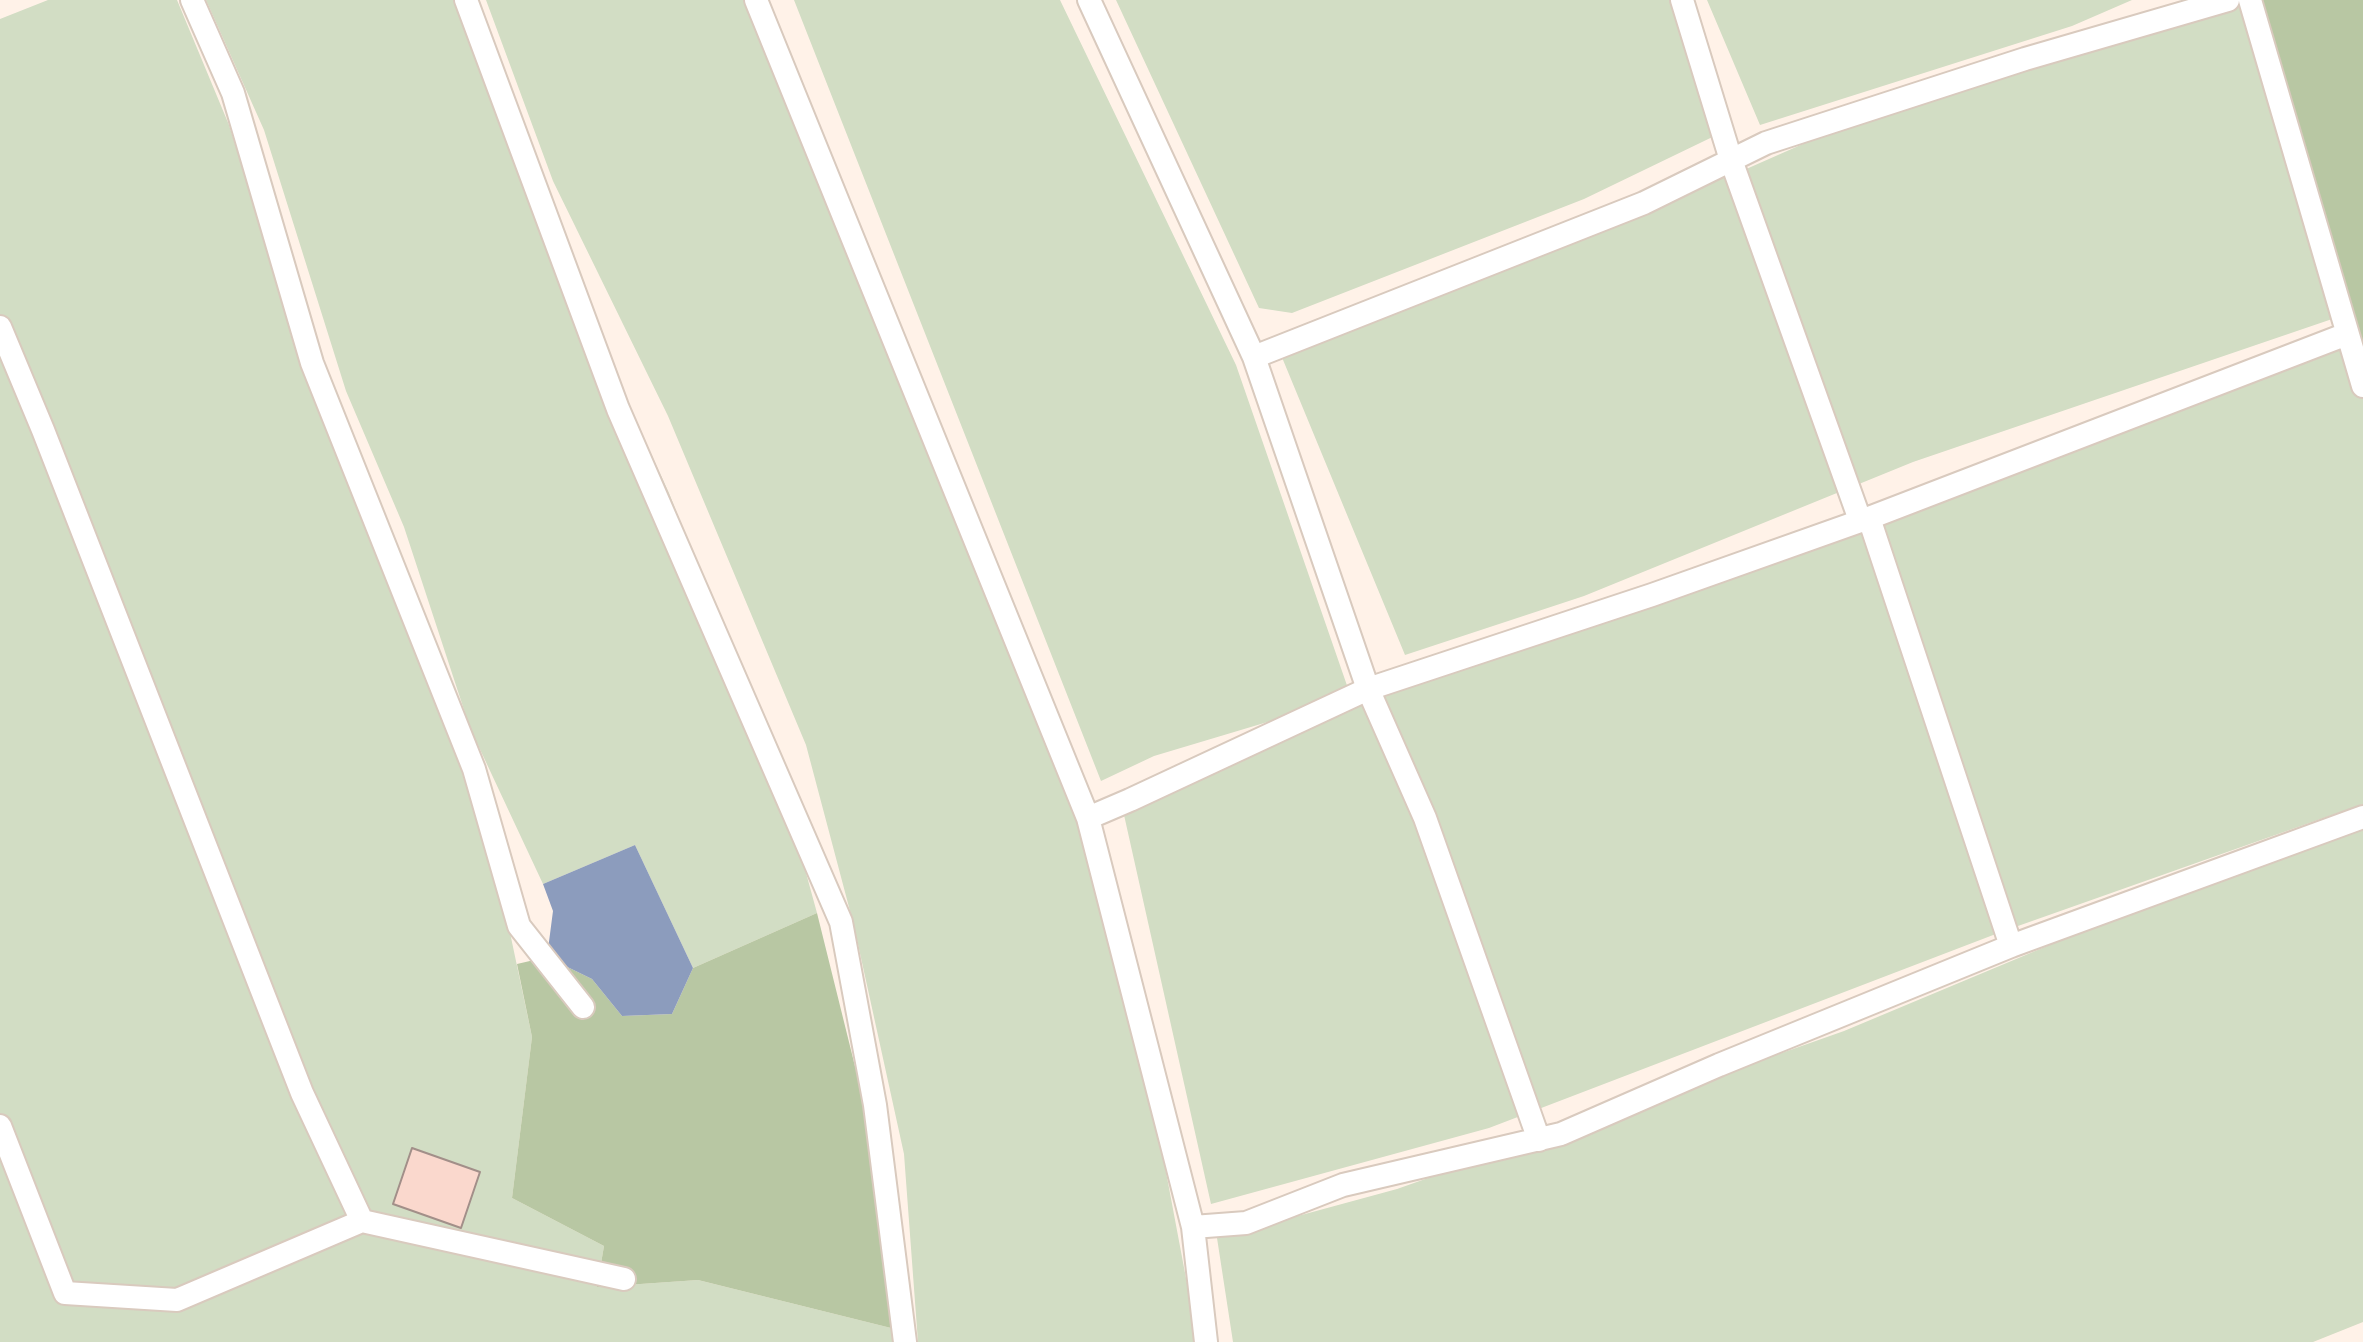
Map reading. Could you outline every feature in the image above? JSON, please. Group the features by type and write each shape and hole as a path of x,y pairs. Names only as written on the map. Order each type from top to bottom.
{"lane":[{"path":"192,0 233,93 312,363 474,769 519,926 583,1007"},
{"path":"466,0 618,409 841,922 875,1105 905,1342"},
{"path":"756,0 1088,818 1193,1227 1206,1342"},
{"path":"1089,0 1254,357 1368,689 1425,818 1539,1140"},
{"path":"1682,0 1731,160 1865,519 2011,946"},
{"path":"1254,357 1644,203 1766,143 2010,63 2228,0"},
{"path":"2250,0 2363,386"},
{"path":"0,327 302,1093 362,1221"},
{"path":"1088,818 1368,689 1652,595 1865,519 2347,334"},
{"path":"1193,1227 1246,1223 1343,1185 1561,1134 1719,1065 2011,946 2363,817"},
{"path":"0,1126 65,1293 177,1300 362,1221 624,1279"}],"green space":[{"path":"48,0 177,0 229,125 293,343 367,519 447,725 505,909 532,1037 512,1198 604,1246 597,1287 698,1280 895,1329 895,1342 0,1342 0,19"},
{"path":"206,0 455,0 524,178 669,493 778,771 817,913 693,968 635,845 543,884 470,728 404,527 346,391 264,130"},
{"path":"486,0 754,0 1128,936 1150,1087 1198,1342 918,1342 904,1154 854,926 806,745 668,416 553,181"},
{"path":"794,0 1060,0 1236,365 1351,697 1154,756 1101,781"},
{"path":"1116,0 1681,0 1729,129 1584,199 1292,313 1259,308"},
{"path":"1707,0 2132,0 2072,26 1760,125"},
{"path":"2241,0 2363,0 2363,398 2345,344"},
{"path":"2244,3 2338,317 1913,462 1584,596 1405,655 1281,355 1372,306 1744,170 1898,102"},
{"path":"2345,344 2363,398 2363,804 2001,932 1489,1128 1211,1204 1122,806 1419,681"},
{"path":"2363,822 2363,1322 2313,1342 1233,1342 1217,1238 1397,1189 1844,1031 2162,898"},
{"path":"817,913 876,1151 895,1329 698,1280 597,1287 604,1246 512,1198 532,1037 517,964 547,957 592,979 622,1016 672,1014 693,968"}],"water":[{"path":"635,845 693,968 672,1014 622,1016 592,979 547,957 553,911 543,884"}],"building":[{"path":"412,1148 480,1172 461,1228 393,1204"}]}
